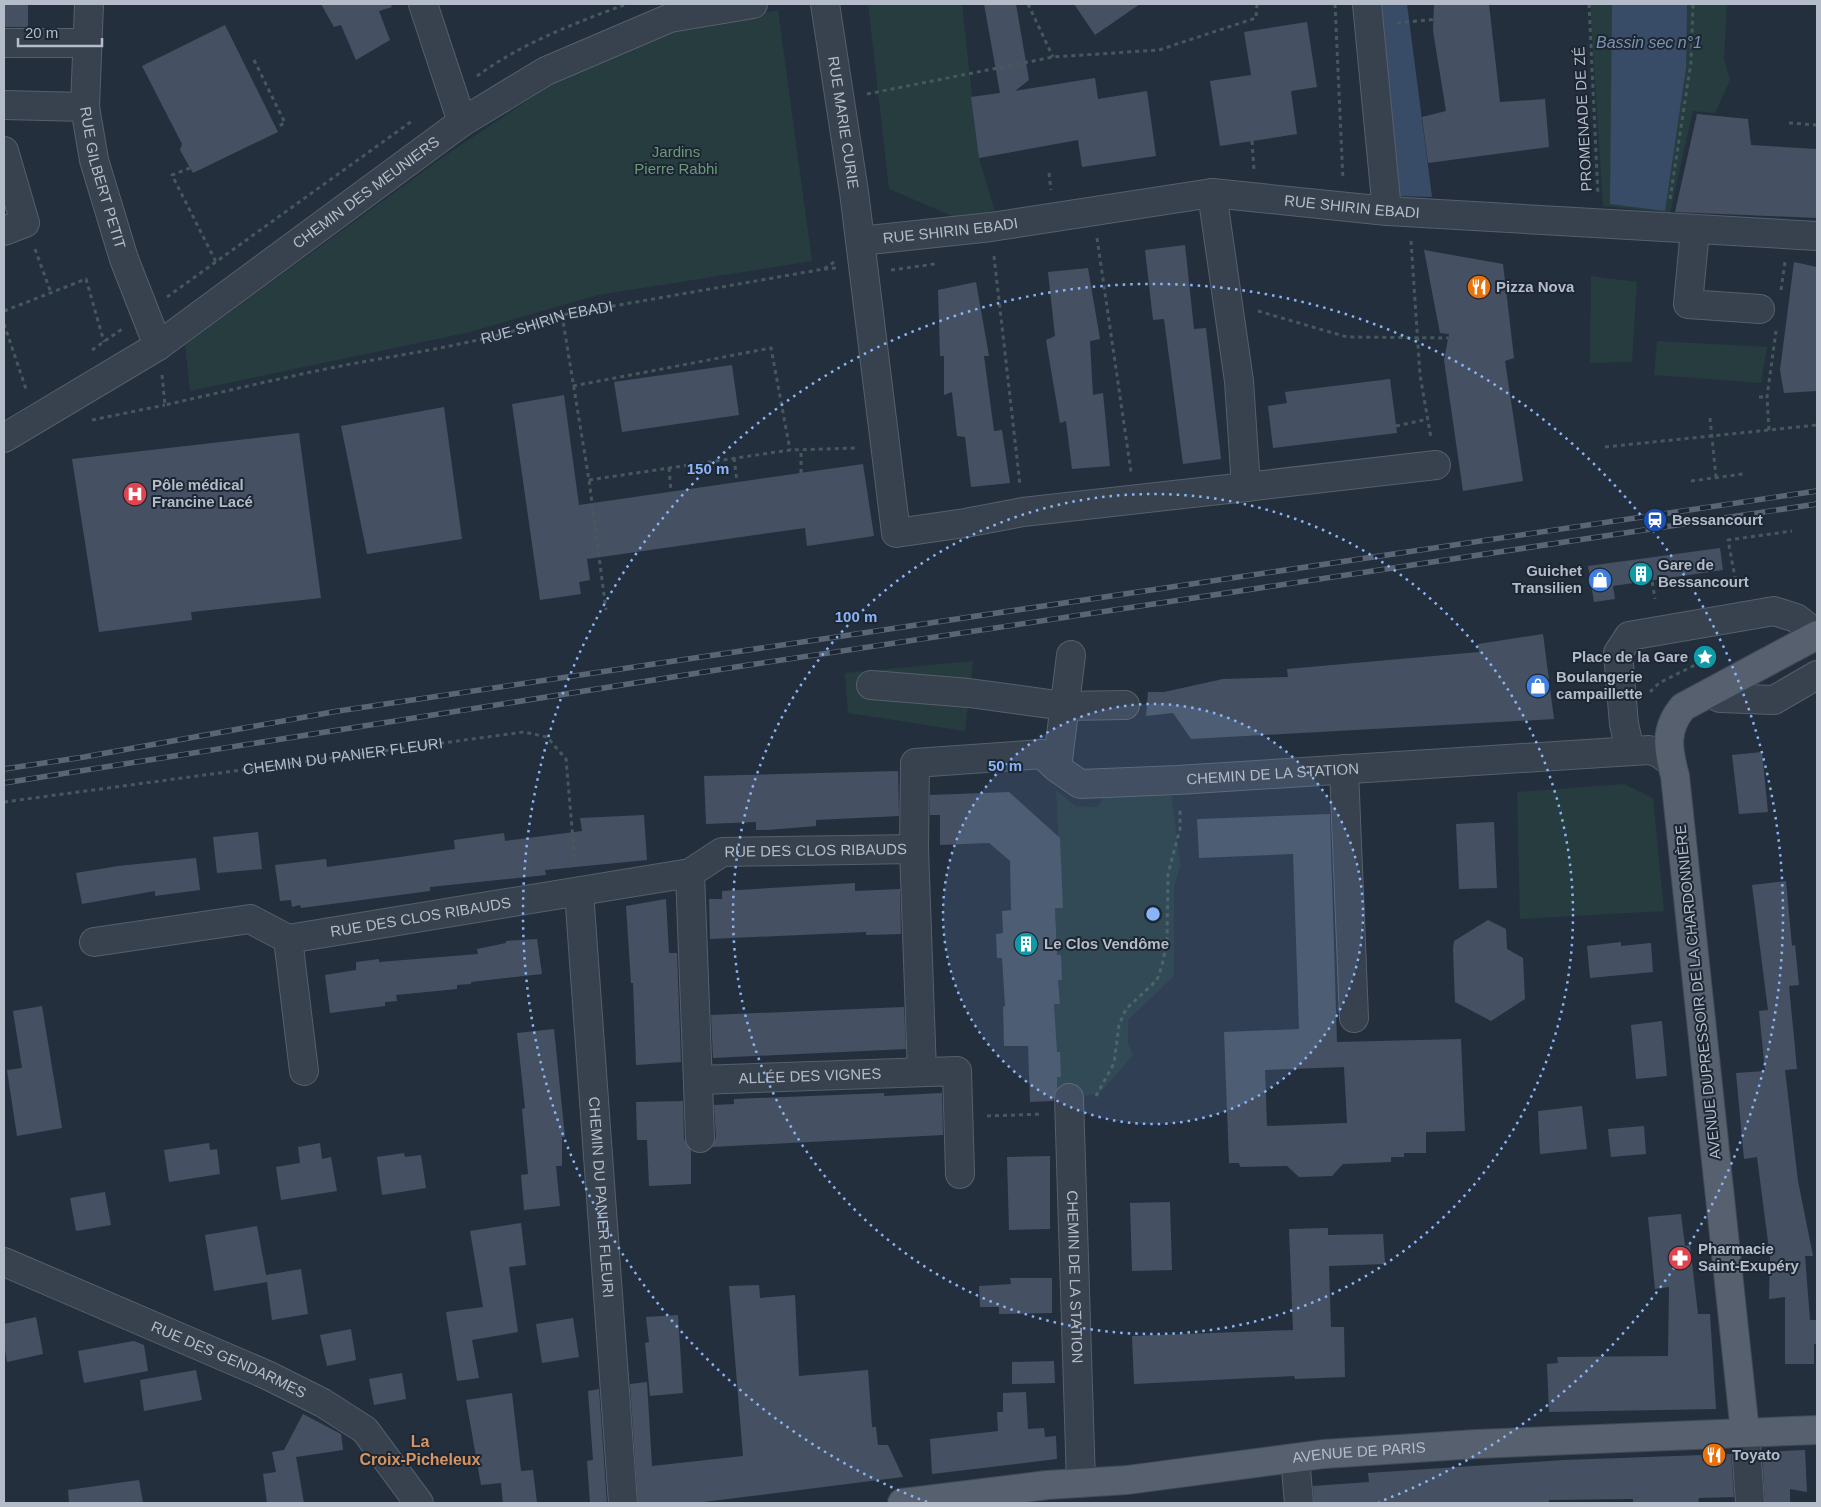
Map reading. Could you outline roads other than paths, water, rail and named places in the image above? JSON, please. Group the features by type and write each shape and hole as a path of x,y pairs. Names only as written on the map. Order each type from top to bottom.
{"main road":[{"name":"AVENUE DUPRESSOIR DE LA CHARDONNIÈRE","path":"1745,1432 1675,776 1668,741 1673,719 1682,707 1817,634"},
{"name":"AVENUE DE PARIS","path":"902,1503 1048,1485 1128,1480 1295,1458 1477,1444 1817,1430"}],"street":[{"name":"RUE GILBERT PETIT","path":"89,4 85,107 94,160 124,259 158,346"},
{"path":"423,4 462,122"},
{"name":"CHEMIN DES MEUNIERS","path":"4,438 158,346 462,122 546,71 669,11 753,4"},
{"name":"RUE MARIE CURIE","path":"825,4 860,241 896,533 965,524 1023,512 1246,488"},
{"path":"1368,14 1387,211"},
{"path":"4,43 86,43"},
{"path":"4,105 85,107"},
{"path":"4,151 14,227"},
{"path":"1212,193 1238,381 1246,488 1436,465"},
{"name":"RUE SHIRIN EBADI","path":"860,241 991,228 1212,193 1344,208 1817,236"},
{"path":"1695,230 1688,304 1760,308"},
{"path":"1630,751 1624,724 1618,653 1629,636 1774,611 1796,618 1817,634"},
{"path":"1057,768 1071,655"},
{"path":"1710,693 1720,698 1774,700 1817,675"},
{"path":"871,685 969,693 1064,706 1125,705"},
{"name":"CHEMIN DE LA STATION","path":"1178,780 1583,756 1649,750 1659,753 1671,762"},
{"name":"RUE DES CLOS RIBAUDS","path":"288,939 577,880 690,873 722,852 914,849 915,763 1042,754 1081,793 1178,780"},
{"path":"1344,769 1354,1018"},
{"path":"914,849 922,1072"},
{"path":"690,873 700,1138"},
{"name":"CHEMIN DU PANIER FLEURI","path":"577,880 623,1503"},
{"path":"94,942 250,919 288,939 304,1071"},
{"name":"ALLÉE DES VIGNES","path":"698,1080 956,1071 960,1174"},
{"name":"CHEMIN DE LA STATION","path":"1069,1107 1081,1482"},
{"name":"RUE DES GENDARMES","path":"4,1262 267,1375 323,1403 366,1430 419,1503"},
{"path":"1745,1432 1750,1503"},
{"path":"1295,1458 1299,1503"}],"water":[{"path":"1381,4 1407,4 1432,197 1400,196"},
{"name":"Bassin sec n°1","path":"1612,4 1687,4 1686,68 1665,211 1610,204"}],"railway":[{"path":"4,769 84,757 338,711 1817,491"},
{"path":"4,783 742,666 1817,504"}],"place":[{"name":"Pizza Nova","path":"1479,287"},
{"name":"Pôle médical Francine Lacé","path":"135,494"},
{"name":"Bessancourt","path":"1655,520"},
{"name":"Gare de Bessancourt","path":"1641,574"},
{"name":"Guichet Transilien","path":"1600,580"},
{"name":"Place de la Gare","path":"1705,657"},
{"name":"Boulangerie campaillette","path":"1538,686"},
{"name":"Le Clos Vendôme","path":"1026,944"},
{"name":"Pharmacie Saint-Exupéry","path":"1680,1258"},
{"name":"Toyato","path":"1714,1455"}],"district":[{"name":"La Croix-Picheleux","path":"420,1450"}],"park label":[{"name":"Jardins Pierre Rabhi","path":"676,160"}]}
